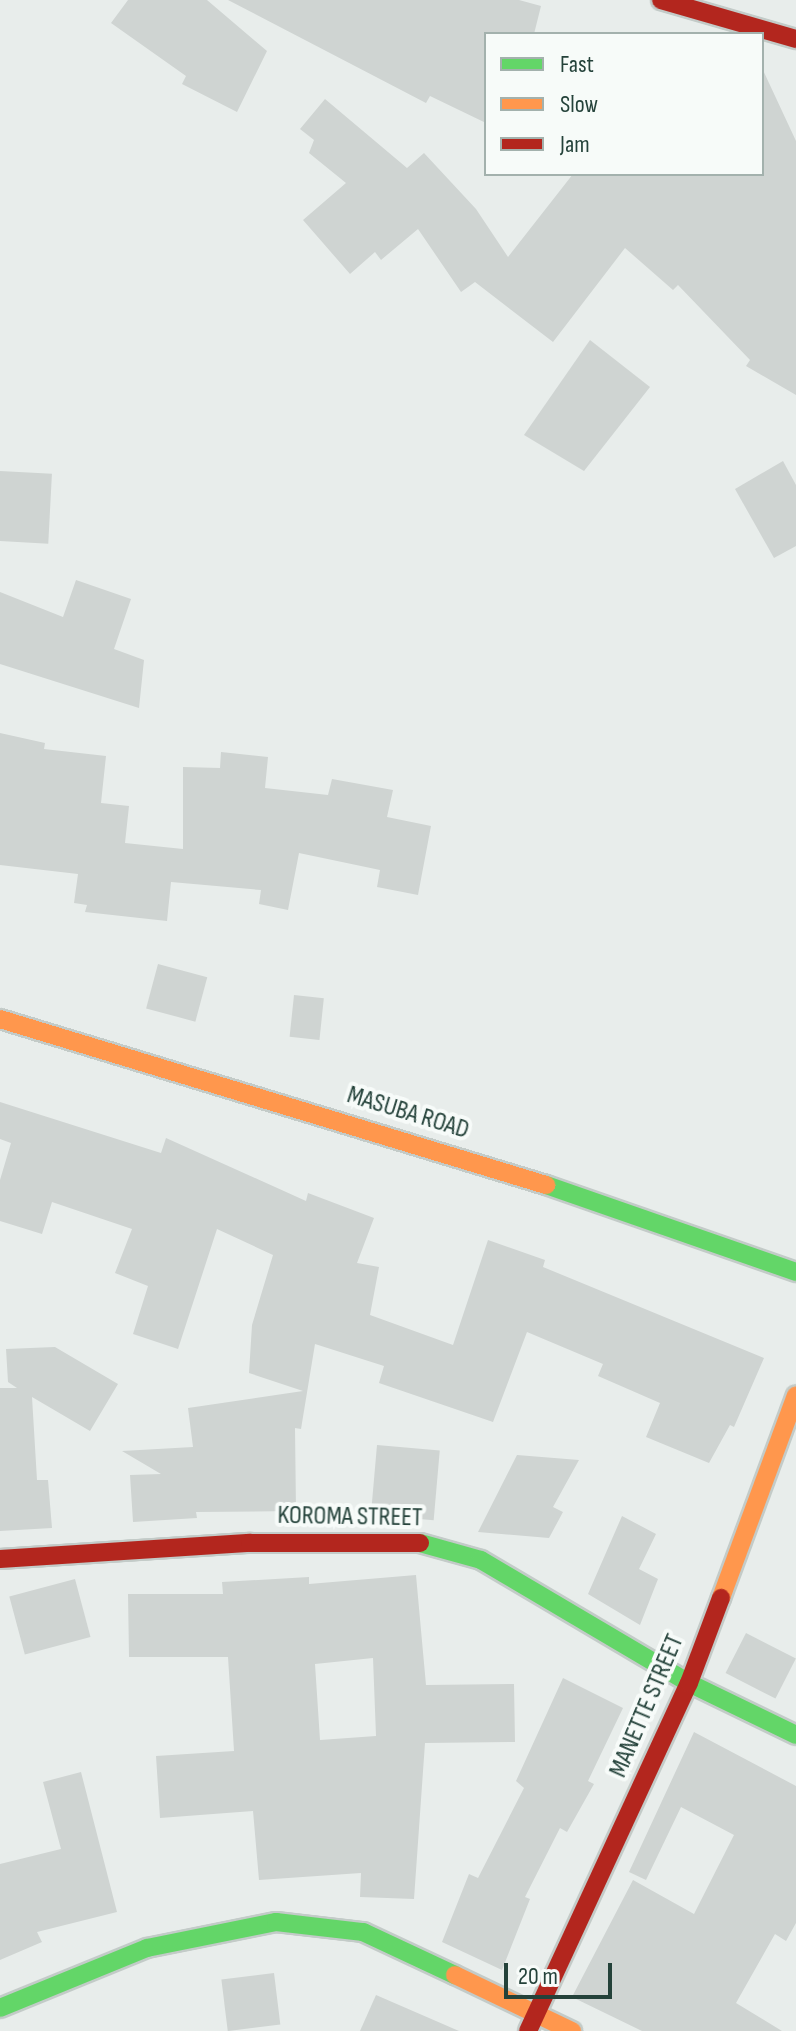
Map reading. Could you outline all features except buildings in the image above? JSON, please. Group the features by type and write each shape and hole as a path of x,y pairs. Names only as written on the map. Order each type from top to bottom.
{"street":[{"path":"661,0 796,39"},
{"name":"MASUBA ROAD","path":"0,1019 481,1163 796,1272"},
{"name":"MANETTE STREET","path":"532,2023 689,1683 796,1395"},
{"name":"KOROMA STREET","path":"0,1559 250,1543 396,1540 440,1545 481,1560 689,1683 796,1735"},
{"path":"0,2008 147,1948 276,1922 363,1932 532,2023 572,2031"}],"traffic: fast":[{"path":"546,1185 796,1272"},
{"path":"420,1543 481,1560 689,1683 796,1735"},
{"path":"0,2008 147,1948 276,1922 363,1932 455,1975"}],"traffic: slow":[{"path":"0,1019 546,1185"},
{"path":"721,1598 796,1395"},
{"path":"455,1975 572,2031"}],"traffic: jam":[{"path":"661,0 796,39"},
{"path":"0,1559 250,1543 420,1543"},
{"path":"528,2031 689,1683 721,1598"}]}
